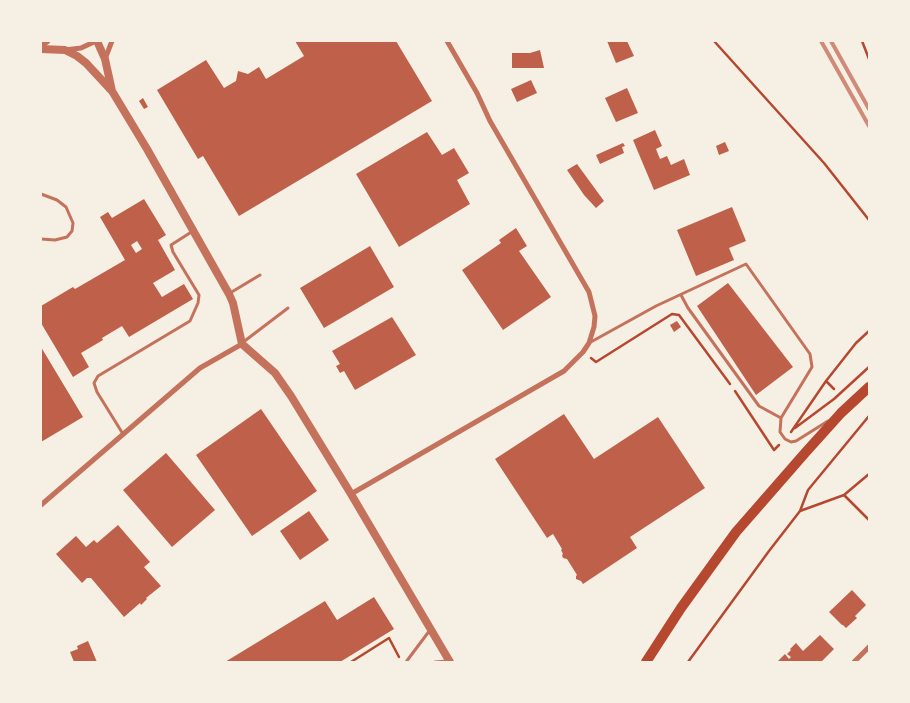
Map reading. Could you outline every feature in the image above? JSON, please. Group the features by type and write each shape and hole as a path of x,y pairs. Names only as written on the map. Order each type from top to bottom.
{"main road":[{"path":"646,662 681,608 736,532 841,413 869,387"}],"street":[{"path":"41,43 46,41"},
{"path":"41,49 65,50 81,48 96,41 105,60 112,91"},
{"path":"105,60 112,41"},
{"path":"351,494 564,371 583,352 589,343 594,327 595,316 589,292 490,121 477,93 447,41"},
{"path":"65,50 86,63 112,91 229,294 233,303 242,344 274,373 291,396 450,661"},
{"path":"41,505 200,368 242,344"},
{"path":"854,662 869,647"}],"lane":[{"path":"41,194 57,200 66,207 73,223 72,230 67,237 56,240 41,239"},
{"path":"123,434 97,392 94,383 98,376 190,321 198,303 199,295 173,252 171,245 194,231"},
{"path":"589,343 656,306 746,264 810,354 812,367 781,418 780,432 791,442 796,441 841,413"},
{"path":"229,294 260,275"},
{"path":"681,295 688,308 759,406 781,418"},
{"path":"242,344 288,308"},
{"path":"404,662 431,630"},
{"path":"435,662 450,661"}],"path":[{"path":"714,41 824,163 869,220"},
{"path":"862,41 869,60"},
{"path":"583,352 596,362 672,314 679,314 729,384"},
{"path":"735,392 774,450 794,429 826,381 856,343 869,330"},
{"path":"794,429 834,399 869,366"},
{"path":"826,381 834,389"},
{"path":"688,662 800,511 808,490 869,416"},
{"path":"800,511 844,495 869,474"},
{"path":"844,495 869,520"},
{"path":"351,662 389,638 404,662"}],"building":[{"path":"295,41 396,41 432,101 239,216 203,156 198,159 157,90 206,60 224,88 236,81 238,71 248,74 259,67 266,79 304,56"},
{"path":"607,41 627,41 634,56 616,63"},
{"path":"540,50 544,68 512,68 512,53 530,53"},
{"path":"531,80 537,93 517,102 511,89"},
{"path":"627,88 638,113 616,122 605,98"},
{"path":"143,98 148,107 144,109 139,101"},
{"path":"655,130 662,146 656,149 660,159 667,156 671,165 684,159 690,175 654,190 633,140"},
{"path":"427,132 442,155 454,148 469,173 457,180 470,204 399,247 356,174"},
{"path":"725,142 729,151 719,155 716,146"},
{"path":"623,143 625,146 622,147 624,153 600,164 596,155"},
{"path":"577,164 604,201 596,208 584,195 567,170"},
{"path":"144,199 166,235 158,240 175,270 153,283 162,297 184,284 193,299 129,337 122,326 102,338 103,340 81,353 89,367 73,377 41,323 41,306 125,260 100,217 108,212 112,218","holes":["137,241 142,249 136,253 131,245"]},
{"path":"732,207 746,241 729,248 734,260 696,276 677,230"},
{"path":"516,228 527,246 519,251 551,297 503,330 462,270 501,243 499,240"},
{"path":"370,246 394,287 324,328 300,288"},
{"path":"728,283 793,367 756,395 697,306"},
{"path":"392,317 416,355 355,390 344,371 340,373 336,366 340,364 332,351"},
{"path":"677,321 681,327 674,332 670,325"},
{"path":"41,347 83,417 41,442"},
{"path":"261,409 317,491 252,536 196,455"},
{"path":"564,414 594,459 658,417 705,488 630,537 637,548 583,584 576,579 577,575 567,559 563,558 562,549 553,534 547,538 495,459"},
{"path":"166,453 215,510 172,547 123,490"},
{"path":"309,511 329,540 300,560 280,531"},
{"path":"118,525 150,562 144,567 161,586 146,598 141,605 140,603 124,617 91,578 87,578 82,583 56,554 76,536 86,547 94,540 97,543"},
{"path":"852,590 866,605 855,616 857,618 846,628 829,612"},
{"path":"374,597 394,629 340,662 225,662 325,601 337,620"},
{"path":"820,635 834,649 821,662 777,662 785,654 789,659 791,657 787,654 796,643 803,651"},
{"path":"88,641 97,662 74,662 70,652 78,649 77,646"}],"railway":[{"path":"821,41 869,126"},
{"path":"831,41 869,109"}]}
